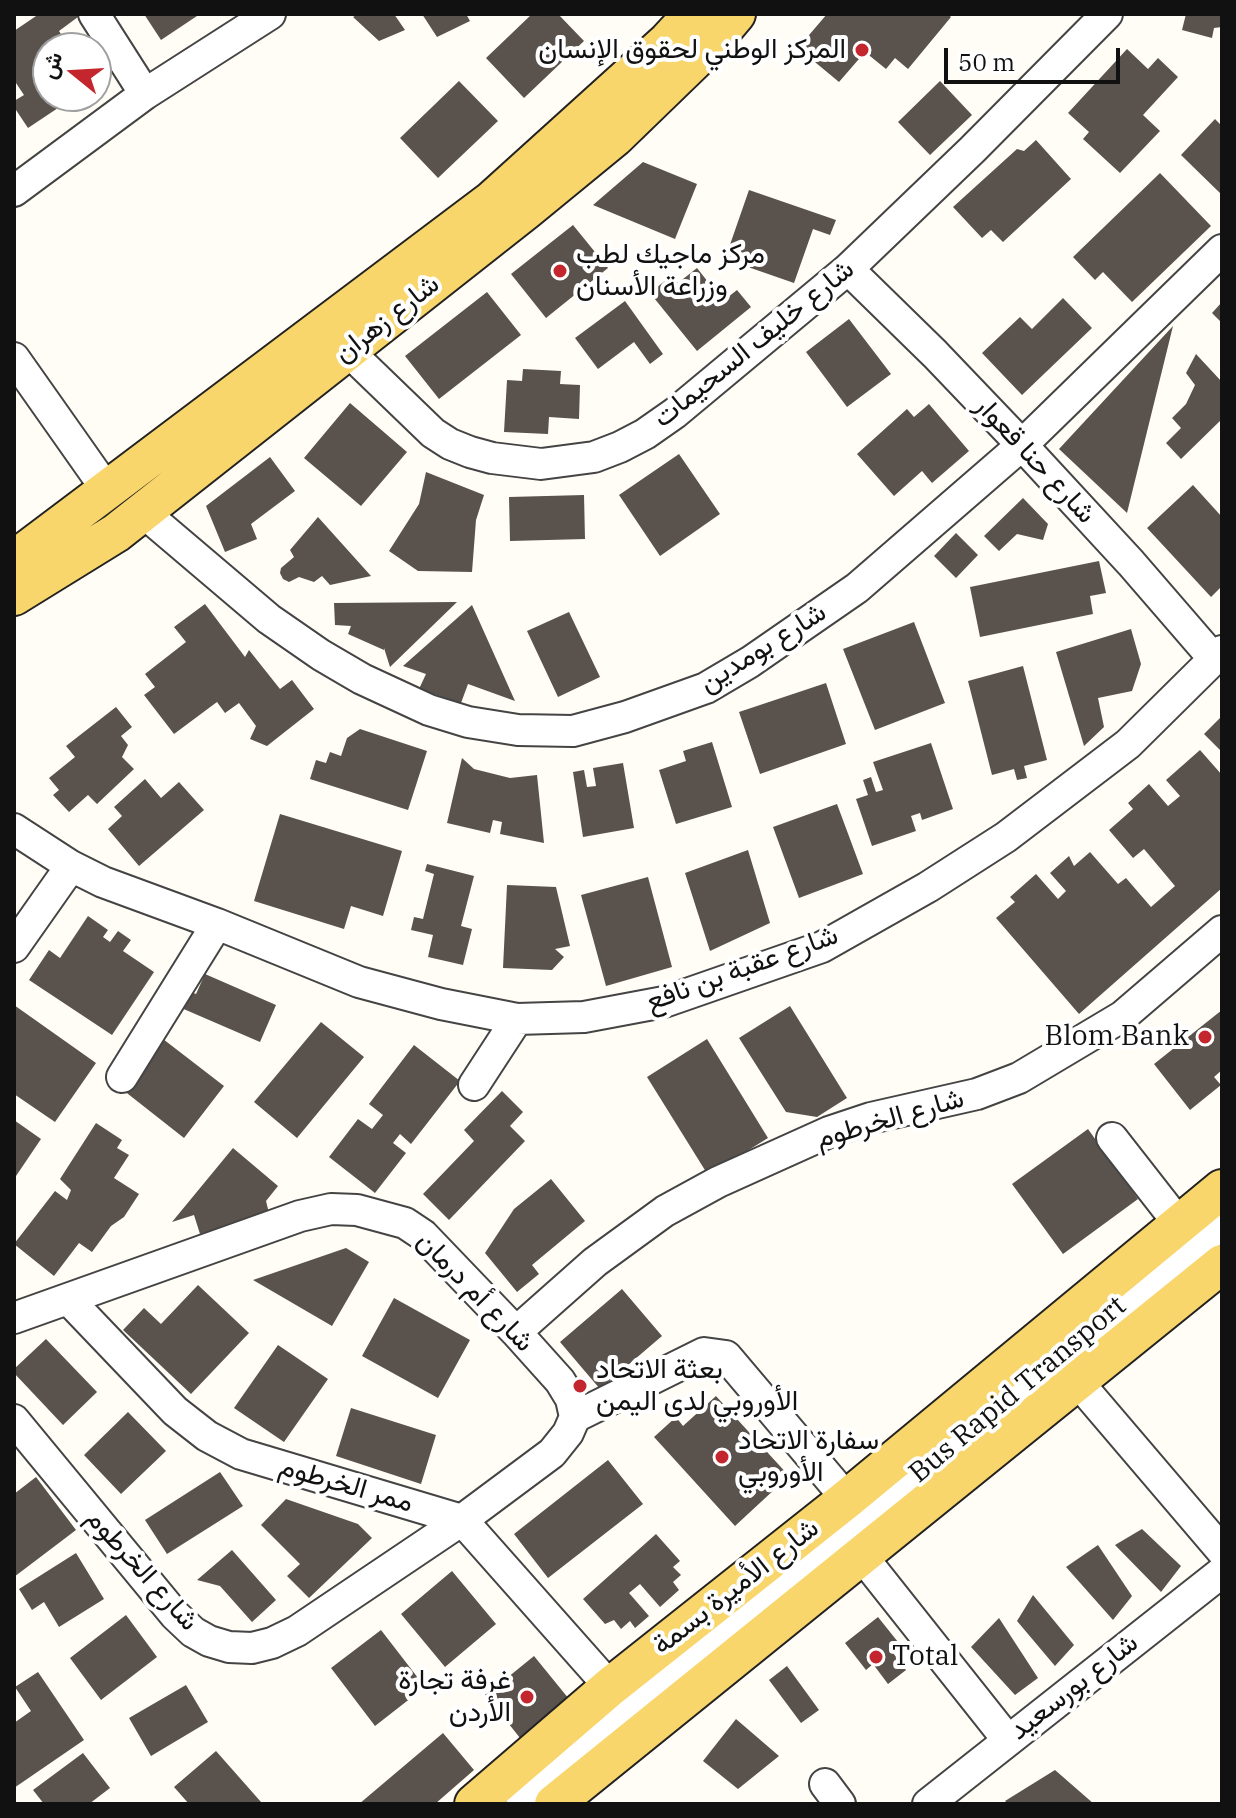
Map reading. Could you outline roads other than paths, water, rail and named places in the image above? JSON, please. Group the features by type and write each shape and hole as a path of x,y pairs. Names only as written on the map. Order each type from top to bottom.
{"main road":[{"name":"شارع زهران","path":"14,560 491,201 668,41 693,14"},
{"name":"شارع زهران","path":"14,596 130,522 615,137 709,46 736,14"},
{"path":"14,549 67,520"},
{"path":"14,616 130,522"},
{"name":"شارع الأميرة بسمة","path":"474,1804 610,1687 847,1499 1222,1189"},
{"name":"شارع الأميرة بسمة","path":"554,1804 1222,1264"}],"street":[{"path":"94,14 145,94"},
{"path":"14,191 145,94 270,14"},
{"name":"شارع خليف السحيمات","path":"347,350 433,433 450,444 492,458 516,462 594,457 645,434 675,413 848,269 1107,14"},
{"name":"شارع بومدين","path":"130,522 321,655 362,679 429,710 468,722 518,730 573,731 625,717 706,688 750,662 857,588 1022,445 1222,250"},
{"name":"شارع حنا قعوار","path":"848,269 935,354 1218,655"},
{"path":"14,358 107,490"},
{"name":"شارع عقبة بن نافع","path":"14,829 64,862 103,882 359,982 441,1004 517,1019 584,1017 664,1002 822,947 928,887 1006,837 1128,744 1218,655"},
{"path":"14,925 64,862"},
{"path":"14,947 64,862"},
{"path":"122,1077 217,924"},
{"name":"شارع الخرطوم","path":"516,1332 595,1262 665,1211 718,1182 829,1132 871,1118 977,1094 1019,1078 1123,1016 1222,931"},
{"path":"474,1085 517,1019"},
{"path":"1112,1138 1180,1225"},
{"name":"شارع أم درمان","path":"14,1318 300,1216 331,1209 357,1210 405,1223 423,1235 560,1381 571,1399 575,1417"},
{"name":"Bus Rapid Transport","path":"521,1804 1222,1224"},
{"name":"ممر الخرطوم","path":"68,1299 175,1411 207,1436 241,1454 462,1520"},
{"path":"610,1687 462,1520 552,1453 568,1433 575,1417 704,1353 726,1356 847,1499"},
{"path":"1077,1381 1222,1551"},
{"name":"شارع الخرطوم","path":"14,1420 175,1615 193,1632 229,1647 252,1648 297,1631 462,1520"},
{"path":"861,1555 1007,1739"},
{"name":"شارع بورسعيد","path":"928,1804 1222,1572"}],"place":[{"name":"المركز الوطني لحقوق الإنسان","path":"862,50"},
{"name":"مركز ماجيك لطب وزراعة الأسنان","path":"560,271"},
{"name":"Blom Bank","path":"1205,1037"},
{"name":"بعثة الاتحاد الأوروبي لدى اليمن","path":"580,1386"},
{"name":"سفارة الاتحاد الأوروبي","path":"722,1457"},
{"name":"Total","path":"876,1657"},
{"name":"غرفة تجارة الأردن","path":"527,1697"}]}
